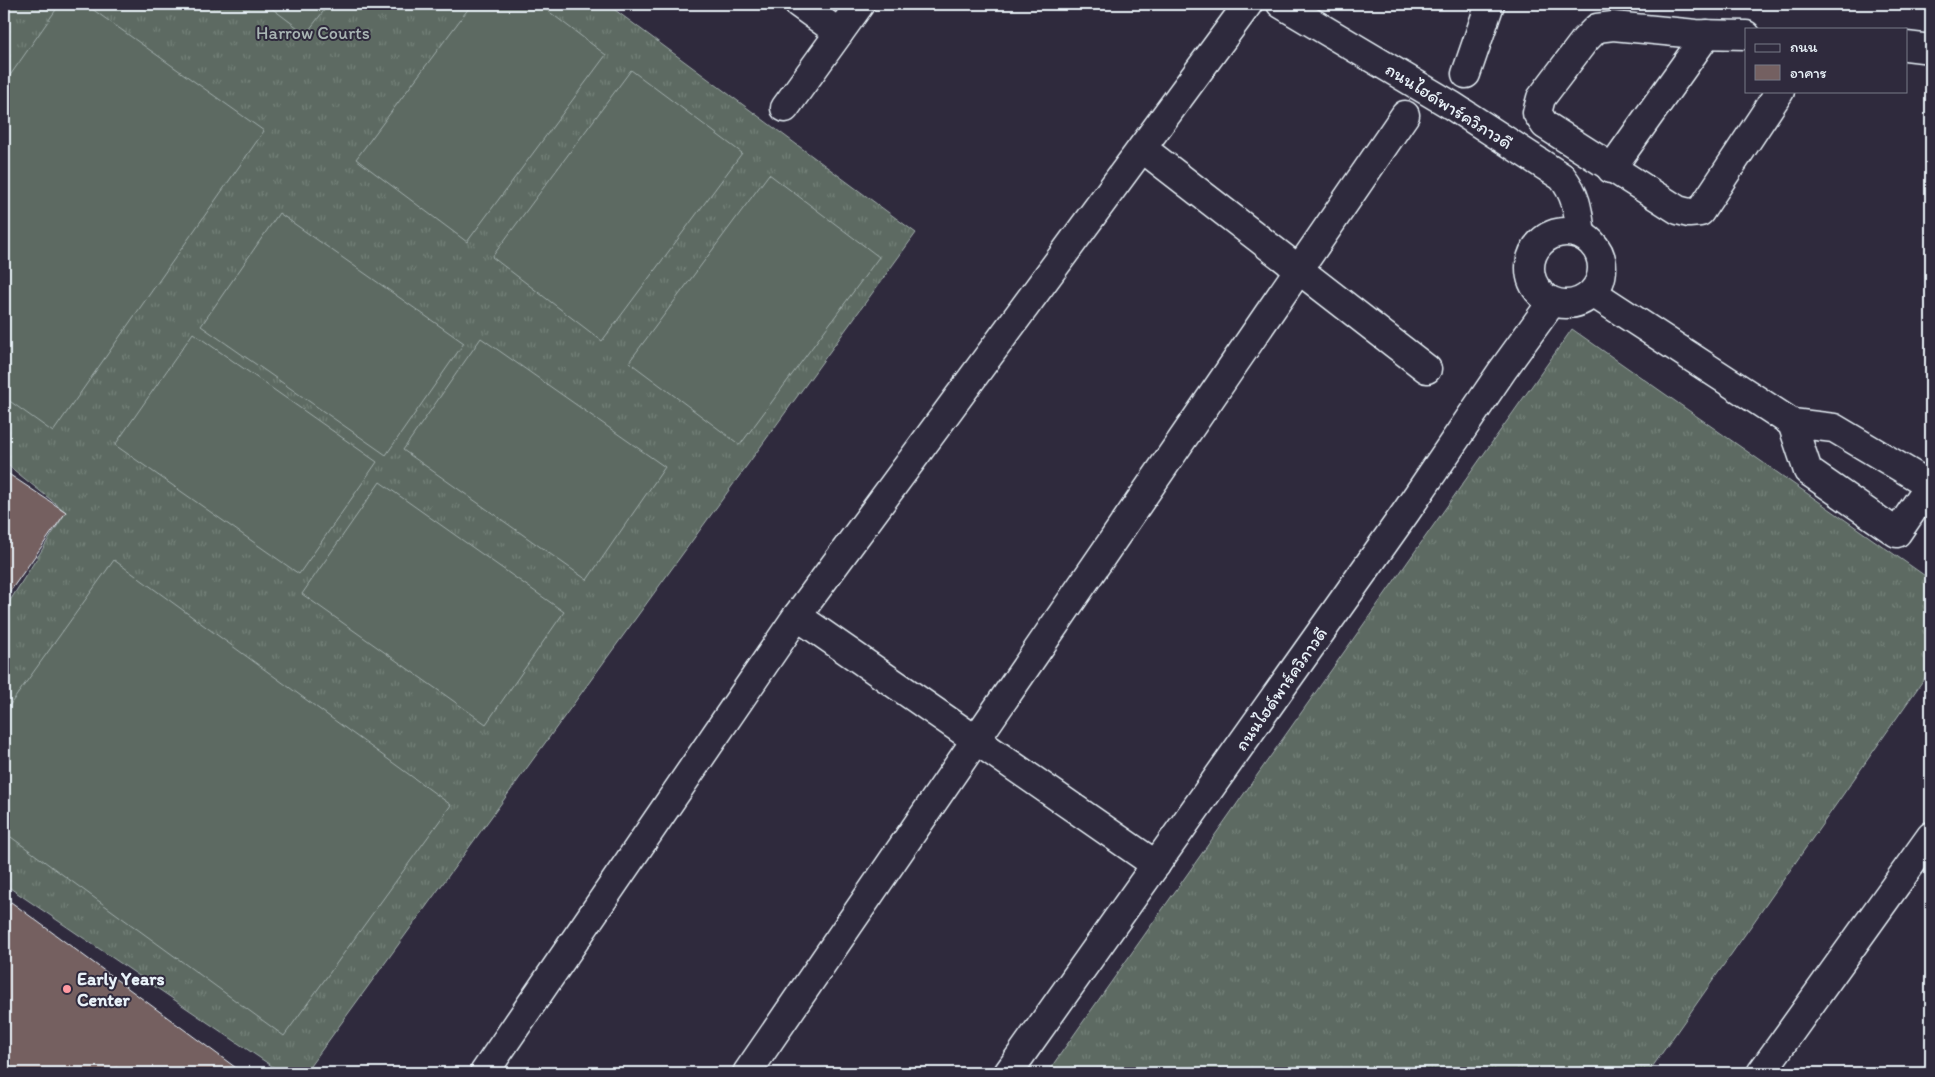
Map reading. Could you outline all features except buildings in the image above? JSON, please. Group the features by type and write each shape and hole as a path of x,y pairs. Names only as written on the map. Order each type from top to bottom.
{"street":[{"path":"798,4 839,33"},
{"path":"785,108 860,4"},
{"path":"484,1073 797,616 1248,4"},
{"name":"ถนนไฮด์พาร์ควิภาวดี","path":"1282,4 1451,105 1562,177 1572,190 1578,210 1581,234"},
{"path":"1466,74 1490,4"},
{"path":"1745,35 1707,34 1613,26 1597,28 1540,98 1537,113 1545,125 1611,169 1678,210 1689,213 1700,212 1779,92"},
{"path":"1611,169 1707,34"},
{"path":"747,1073 1406,115"},
{"path":"1142,148 1427,369"},
{"path":"1558,232 1581,234 1598,250 1602,260 1603,272 1600,283 1594,292 1574,304 1563,305 1552,302 1542,296 1531,276 1530,264 1532,253 1539,244 1558,232"},
{"path":"1594,292 1792,423 1834,428 1931,484 1896,533 1808,471 1792,423"},
{"name":"ถนนไฮด์พาร์ควิภาวดี","path":"1008,1073 1401,520 1502,371 1552,302"},
{"path":"797,616 1156,865"},
{"path":"1761,1073 1931,836"}],"green space":[{"name":"Harrow Courts","path":"4,4 607,4 916,233 305,1073 282,1073 4,884 4,610 66,512 4,462"},
{"path":"60,4 85,4 264,131 53,432 4,397 4,84"},
{"path":"266,4 329,4 306,34"},
{"path":"472,4 539,4 606,55 467,242 356,159"},
{"path":"631,70 742,153 602,341 492,257"},
{"path":"769,174 879,257 740,445 629,362"},
{"path":"279,213 464,343 386,455 201,326"},
{"path":"1572,329 1931,580 1931,669 1648,1073 1047,1073"},
{"path":"193,333 377,462 299,574 115,445"},
{"path":"481,338 665,467 587,580 403,450"},
{"path":"380,482 564,612 486,724 302,594"},
{"path":"114,560 451,805 284,1036 4,832 4,713"}],"place":[{"name":"Early Years Center","path":"67,989"}]}
